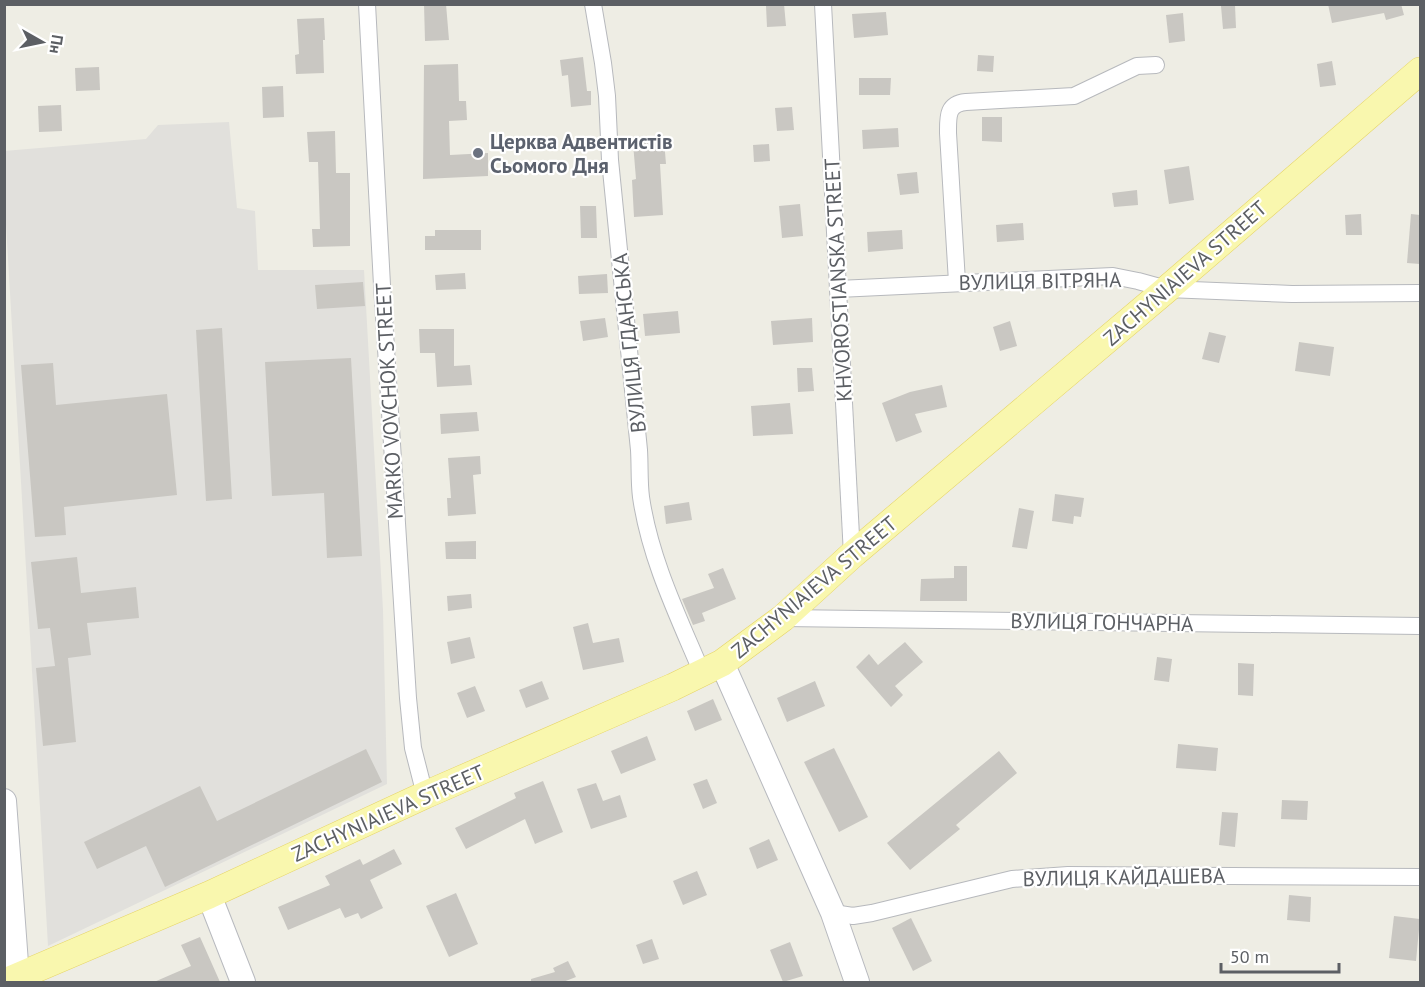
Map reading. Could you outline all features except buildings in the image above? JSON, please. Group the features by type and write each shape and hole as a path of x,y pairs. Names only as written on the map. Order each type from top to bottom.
{"main road":[{"name":"ZACHYNIAIEVA STREET","path":"11,980 209,895 425,795 712,668 783,618 852,555 1167,289 1420,70"}],"street":[{"name":"MARKO VOVCHOK STREET","path":"367,4 406,676 413,748 425,795"},
{"name":"ВУЛИЦЯ ГДАНСЬКА","path":"593,4 607,96 610,160 639,450 641,496 650,539 661,574 712,668"},
{"name":"KHVOROSTIANSKA STREET","path":"824,4 852,555"},
{"path":"957,282 948,119 951,108 957,103 966,102 1074,96 1137,66 1156,65"},
{"name":"ВУЛИЦЯ ВІТРЯНА","path":"838,289 1113,276 1138,280 1167,289 1292,294 1420,293"},
{"name":"ВУЛИЦЯ ГОНЧАРНА","path":"783,618 1420,626"},
{"path":"712,668 833,913 857,982"},
{"path":"4,801 11,980"},
{"name":"ВУЛИЦЯ КАЙДАШЕВА","path":"833,913 854,916 872,914 1012,879 1068,875 1420,877"},
{"path":"209,895 243,982"}],"shaded area":[{"path":"229,122 237,208 255,211 258,270 364,270 383,610 387,784 48,946 5,207 4,151 146,139 158,125"}],"place":[{"name":"Церква Адвентистів Сьомого Дня","path":"478,153"}]}
